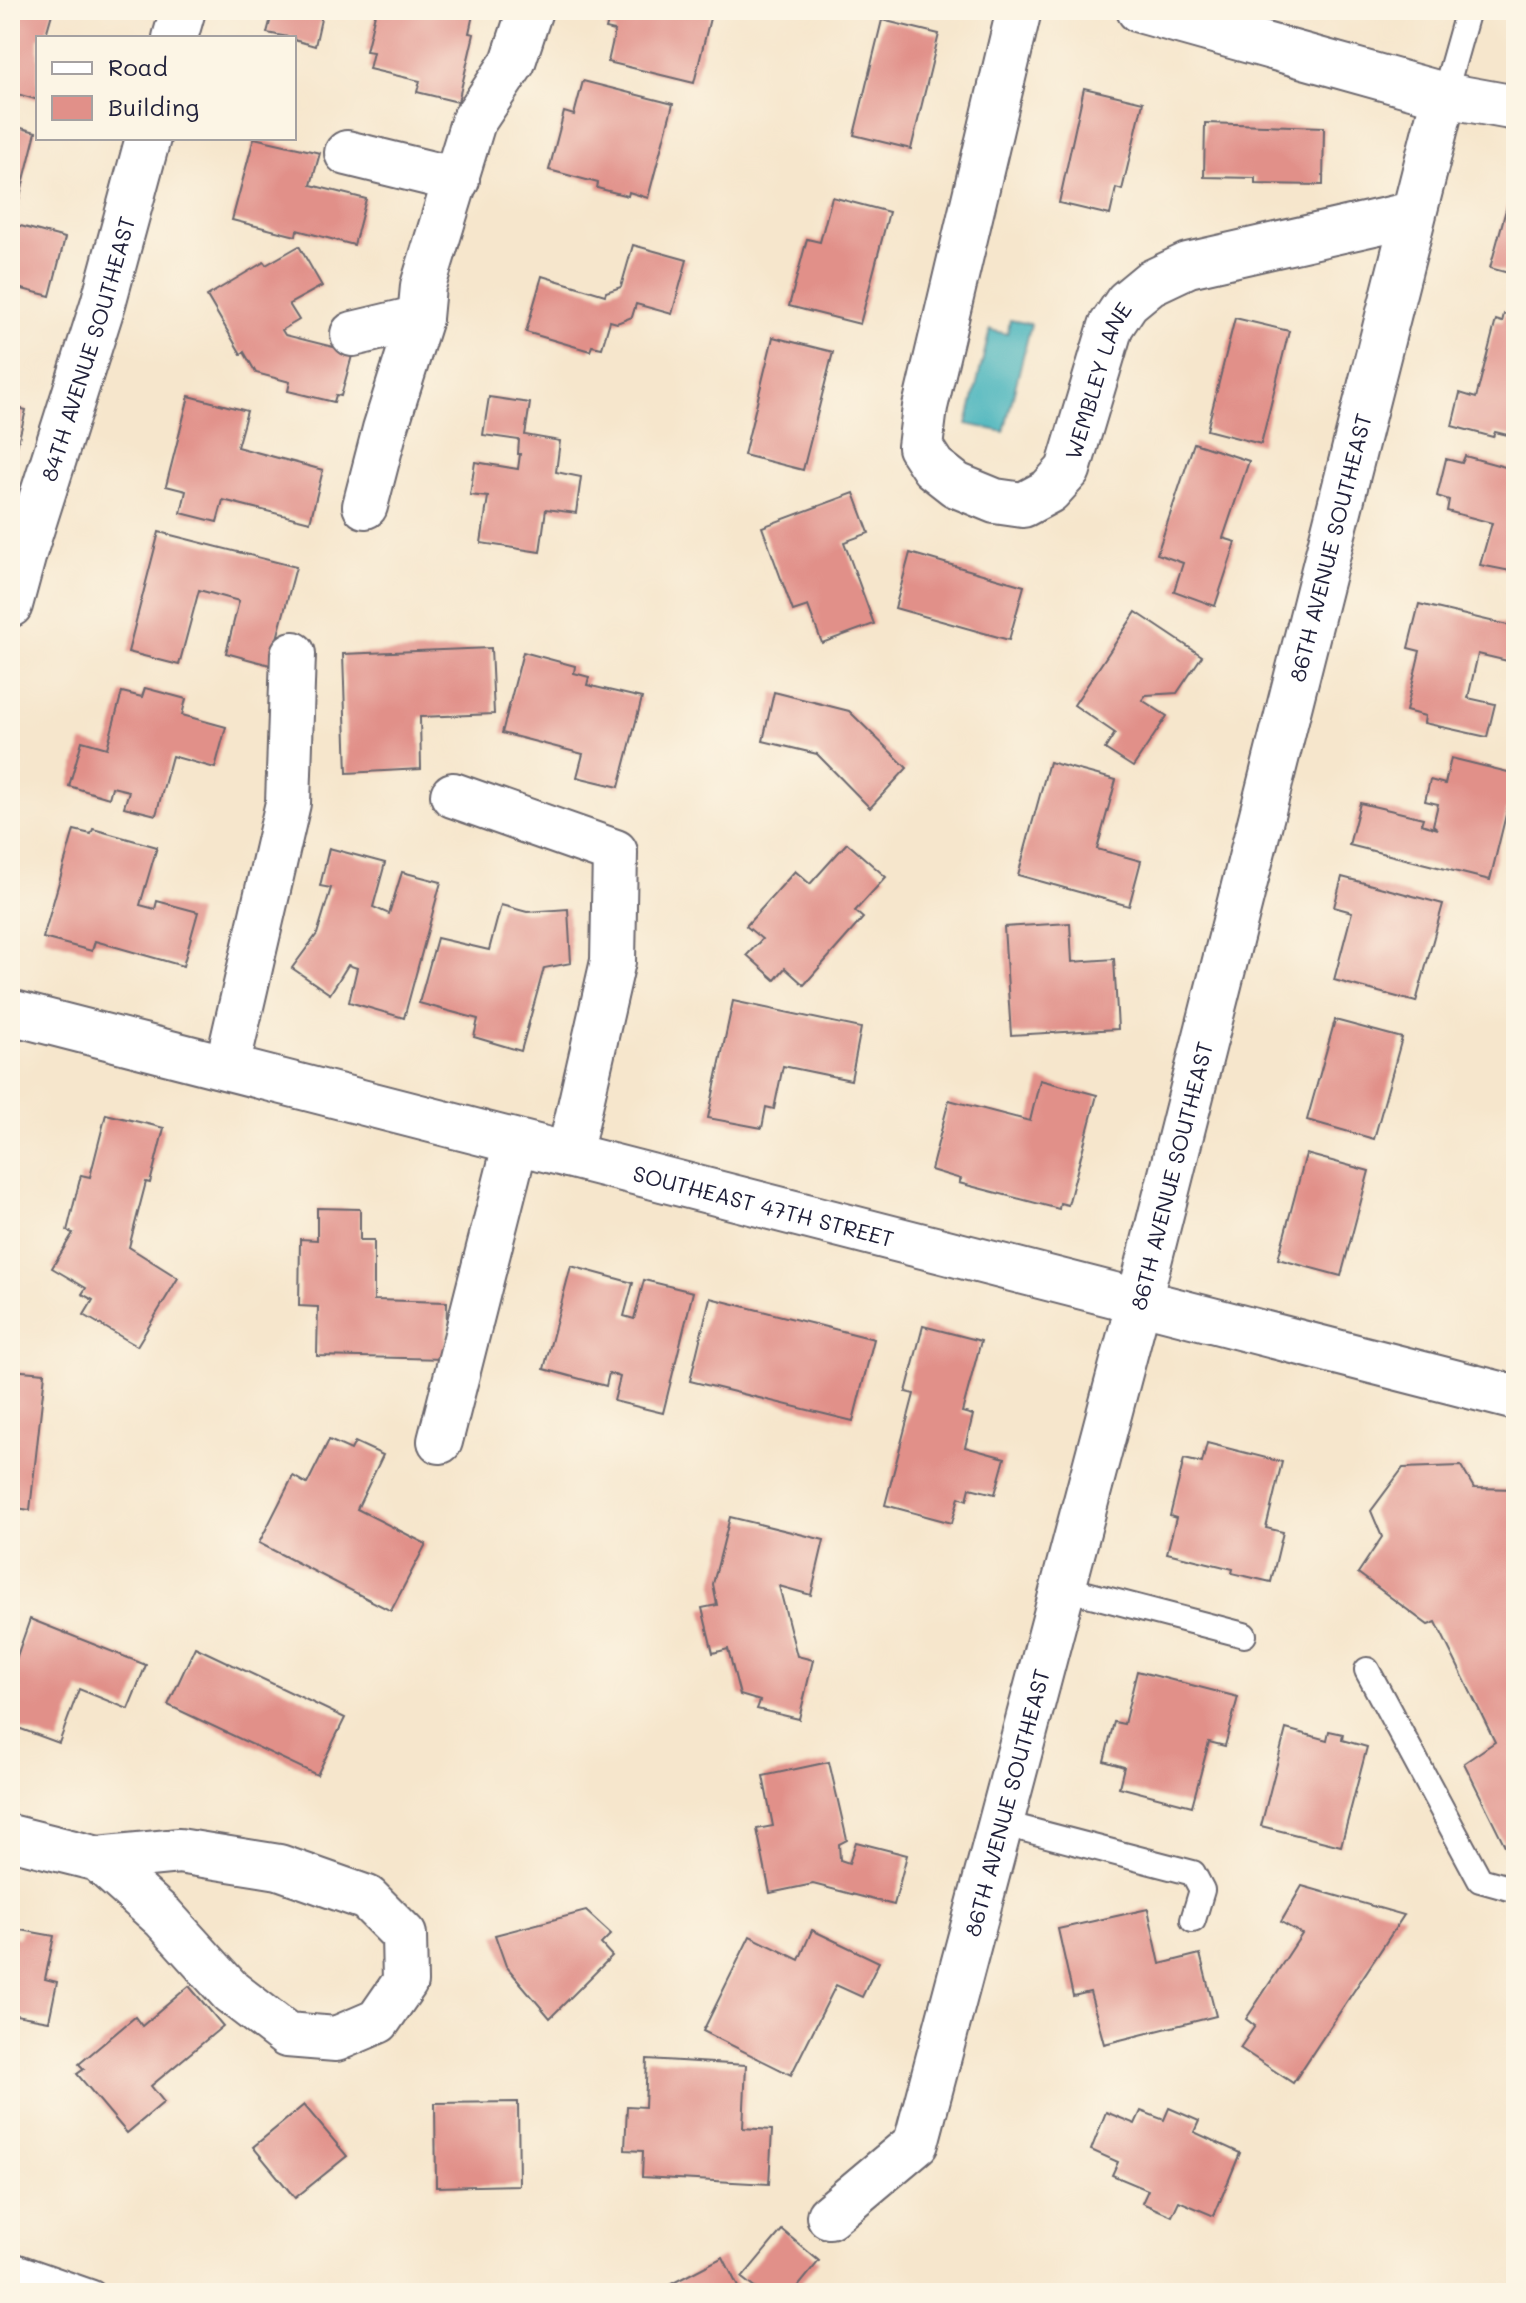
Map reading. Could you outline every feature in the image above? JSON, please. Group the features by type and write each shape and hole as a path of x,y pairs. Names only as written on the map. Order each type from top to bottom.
{"street":[{"path":"176,36 183,10"},
{"path":"365,506 385,429 420,318 423,286 473,122 513,62 530,10"},
{"name":"WEMBLEY LANE","path":"1019,10 925,407 920,447 933,467 956,485 995,501 1023,505 1049,491 1068,470 1111,326 1127,302 1150,283 1188,265 1413,214"},
{"path":"1139,10 1444,95 1516,108"},
{"name":"86TH AVENUE SOUTHEAST","path":"829,2216 916,2143 1139,1301 1444,95"},
{"name":"84TH AVENUE SOUTHEAST","path":"10,605 103,304 147,140"},
{"path":"347,153 457,180"},
{"path":"353,334 420,318"},
{"path":"227,1067 288,803 293,654"},
{"path":"453,795 615,852 613,961 569,1155"},
{"name":"SOUTHEAST 47TH STREET","path":"10,1012 1516,1398"},
{"path":"440,1441 516,1142"},
{"path":"10,1837 98,1859 179,1851 279,1867 367,1898 404,1935 405,1982 378,2021 336,2039 287,2035 231,1992 163,1917 98,1859"}],"lane":[{"path":"1444,95 1468,10"},
{"path":"1064,1588 1244,1635"},
{"path":"1367,1670 1480,1880 1516,1890"},
{"path":"1001,1823 1193,1873 1202,1890 1193,1920"},
{"path":"10,2264 93,2293"}],"water":[{"path":"1010,320 1031,324 1004,432 967,424 990,330 1007,334"}],"building":[{"path":"10,10 53,10 46,36 36,36 36,99 10,92"},
{"path":"273,10 323,10 315,46 296,41 296,36 267,33"},
{"path":"376,10 474,10 469,33 474,34 458,102 417,92 420,81 369,69 373,52 366,51"},
{"path":"611,10 712,10 694,83 608,62 615,31 606,29"},
{"path":"882,20 939,34 911,149 854,135"},
{"path":"583,81 673,104 648,198 597,188 598,183 549,170 564,112 574,115"},
{"path":"1084,88 1143,102 1122,190 1116,188 1110,215 1059,203"},
{"path":"1205,123 1324,127 1323,185 1255,184 1255,178 1204,177"},
{"path":"10,125 36,132 13,224 65,238 50,296 10,286"},
{"path":"253,140 320,153 311,185 366,199 354,245 297,230 296,236 232,220"},
{"path":"1510,195 1516,196 1516,275 1490,268"},
{"path":"832,197 889,212 860,324 789,306 807,239 820,242"},
{"path":"633,245 687,260 672,314 636,304 632,317 617,323 610,321 602,348 592,346 590,351 526,332 542,276 605,295 621,287"},
{"path":"299,246 322,286 289,304 299,320 282,330 285,335 353,352 341,396 336,395 334,402 288,391 290,382 256,373 244,352 241,354 207,296 264,262 266,265"},
{"path":"1504,314 1516,317 1516,437 1495,432 1493,437 1452,426 1460,393 1476,398 1496,320 1502,322"},
{"path":"1235,318 1289,331 1261,444 1207,430"},
{"path":"773,337 833,352 803,470 744,455"},
{"path":"189,396 247,411 237,447 323,470 310,522 223,500 217,522 181,513 186,491 166,486"},
{"path":"489,397 530,403 525,435 560,441 556,472 581,477 576,513 546,509 540,552 481,543 488,497 470,495 475,462 518,469 520,454 519,440 483,435"},
{"path":"10,406 26,410 13,463 10,463"},
{"path":"1194,443 1249,461 1223,538 1236,542 1215,606 1174,591 1183,563 1157,554"},
{"path":"1465,456 1516,470 1516,572 1480,565 1492,523 1447,511 1449,500 1437,496 1446,459 1462,463"},
{"path":"854,493 869,533 844,542 874,624 822,643 808,606 793,611 762,527"},
{"path":"159,532 296,567 270,665 226,653 239,601 199,590 179,665 128,652"},
{"path":"910,553 1024,586 1009,640 895,608"},
{"path":"1419,604 1516,627 1516,663 1478,654 1468,698 1495,704 1487,737 1424,723 1425,716 1406,711 1420,651 1408,648"},
{"path":"1136,612 1202,656 1177,693 1146,695 1142,700 1167,716 1133,767 1105,749 1115,733 1074,705"},
{"path":"491,648 494,714 420,717 421,769 347,773 343,654"},
{"path":"523,652 575,666 574,673 589,677 587,685 642,698 619,787 577,777 583,754 502,733"},
{"path":"145,688 186,699 182,715 226,727 215,768 172,756 156,815 124,807 129,791 112,787 109,798 69,786 82,741 107,748 122,692 142,697"},
{"path":"774,692 849,711 907,768 870,808 817,754 763,741"},
{"path":"1451,758 1516,774 1490,880 1349,845 1360,803 1423,818 1421,824 1438,829 1433,825 1438,804 1425,801 1430,780 1445,784"},
{"path":"1049,762 1116,780 1097,849 1141,861 1129,906 1018,875"},
{"path":"93,829 157,847 140,905 155,909 157,901 198,912 183,966 95,941 92,951 43,938 74,830 91,834"},
{"path":"847,843 886,877 855,911 863,918 804,985 785,968 775,980 747,955 762,939 746,926 795,871 810,884"},
{"path":"329,848 385,863 373,907 389,914 402,872 441,882 404,1018 349,1002 357,968 348,965 330,994 292,968 317,934 331,888 320,886"},
{"path":"1342,877 1443,904 1416,1002 1334,980 1352,912 1334,907"},
{"path":"501,905 527,912 568,909 571,963 544,968 521,1051 474,1037 478,1019 419,1003 437,938 489,950"},
{"path":"1070,923 1072,962 1114,959 1118,1029 1011,1035 1004,927"},
{"path":"733,1001 861,1028 851,1080 783,1066 774,1109 766,1107 762,1128 708,1118"},
{"path":"1335,1020 1402,1038 1374,1139 1307,1120"},
{"path":"1040,1080 1097,1095 1068,1205 1060,1203 1059,1209 959,1183 961,1179 931,1170 949,1100 1030,1121"},
{"path":"106,1114 164,1128 129,1247 178,1278 137,1346 84,1315 93,1300 82,1294 86,1288 52,1268 73,1233 67,1231 81,1175 90,1177"},
{"path":"1306,1154 1369,1171 1341,1276 1278,1259"},
{"path":"317,1208 360,1209 360,1240 374,1240 374,1300 447,1302 446,1359 317,1356 318,1307 299,1306 300,1239 317,1240"},
{"path":"571,1266 633,1283 624,1316 634,1319 644,1280 693,1292 663,1413 614,1401 620,1377 609,1373 606,1386 544,1369"},
{"path":"710,1298 874,1339 853,1421 690,1381"},
{"path":"923,1326 981,1341 962,1412 973,1415 965,1447 1005,1458 995,1494 970,1488 967,1500 959,1497 952,1523 885,1505 914,1394 906,1392"},
{"path":"10,1370 45,1373 30,1510 10,1507"},
{"path":"329,1440 351,1450 355,1442 383,1455 357,1509 426,1544 391,1611 259,1543 293,1476 307,1484"},
{"path":"1207,1443 1282,1462 1266,1528 1283,1532 1271,1582 1167,1553 1176,1518 1170,1516 1184,1459 1202,1463"},
{"path":"1461,1466 1474,1488 1516,1489 1516,1848 1508,1852 1464,1763 1495,1742 1436,1622 1428,1625 1358,1573 1382,1537 1371,1511 1403,1468"},
{"path":"730,1517 824,1540 811,1595 779,1586 797,1656 813,1660 799,1719 757,1709 760,1701 740,1695 728,1649 713,1653 702,1608 717,1605 713,1584"},
{"path":"30,1619 146,1665 128,1709 79,1689 59,1743 10,1725 10,1676"},
{"path":"195,1647 345,1718 317,1775 168,1705"},
{"path":"1137,1671 1238,1697 1225,1746 1209,1742 1192,1806 1119,1787 1124,1767 1104,1761 1114,1722 1124,1724"},
{"path":"1286,1729 1327,1740 1329,1731 1343,1734 1342,1740 1367,1747 1341,1846 1261,1826"},
{"path":"829,1762 847,1840 839,1844 840,1860 849,1863 856,1842 907,1855 894,1905 813,1884 770,1893 757,1829 773,1826 763,1776"},
{"path":"1302,1886 1404,1915 1293,2083 1240,2048 1255,2026 1246,2019 1302,1934 1281,1922"},
{"path":"1148,1909 1160,1964 1200,1954 1216,2016 1104,2044 1090,1992 1073,1996 1058,1929"},
{"path":"586,1911 611,1934 601,1944 612,1956 550,2018 506,1966 495,1935"},
{"path":"21,1930 54,1936 45,1979 57,1982 49,2021 10,2014 10,1936 19,1938"},
{"path":"812,1930 879,1962 862,1997 836,1985 791,2075 703,2031 750,1936 799,1960"},
{"path":"189,1986 223,2026 151,2086 164,2102 127,2133 77,2074 84,2069 79,2064 135,2017 142,2026"},
{"path":"647,2059 746,2065 743,2128 772,2130 769,2184 642,2177 643,2151 625,2150 627,2106 645,2107"},
{"path":"518,2102 519,2185 436,2187 435,2103"},
{"path":"304,2105 347,2156 295,2198 253,2147"},
{"path":"1169,2108 1199,2121 1194,2132 1240,2153 1214,2216 1179,2201 1172,2216 1142,2203 1148,2190 1112,2175 1118,2162 1091,2150 1106,2112 1135,2124 1141,2111 1164,2120"},
{"path":"782,2230 819,2261 793,2293 761,2293 742,2278"},
{"path":"723,2257 741,2293 654,2293"}]}
